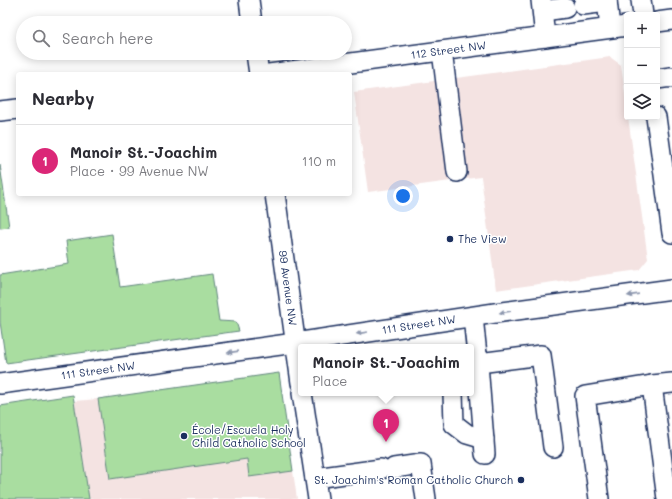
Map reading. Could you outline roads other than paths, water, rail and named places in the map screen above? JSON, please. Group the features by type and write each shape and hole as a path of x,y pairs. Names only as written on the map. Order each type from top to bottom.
{"street":[{"path":"249,0 251,16"},
{"path":"640,0 642,12"},
{"path":"546,37 542,6 574,7 607,1 618,27"},
{"path":"660,22 672,20"},
{"name":"112 Street NW","path":"285,72 618,27"},
{"path":"442,51 457,172"},
{"path":"257,60 259,72"},
{"path":"660,79 672,78"},
{"path":"0,111 16,109"},
{"path":"656,120 669,195 672,233"},
{"name":"99 Avenue NW","path":"275,196 298,363"},
{"name":"111 Street NW","path":"0,384 672,289"},
{"path":"453,396 454,424 485,446 475,364 474,317"},
{"path":"475,364 541,356 553,446"},
{"path":"599,499 585,396 672,382"},
{"path":"652,385 667,499"},
{"path":"302,396 318,499"},
{"path":"314,478 422,464 426,499"}],"place":[{"name":"The View","path":"450,239"},
{"name":"École/Escuela Holy Child Catholic School","path":"184,436"},
{"name":"Manoir St.-Joachim","path":"386,442"},
{"name":"St. Joachim's Roman Catholic Church","path":"521,480"}]}
